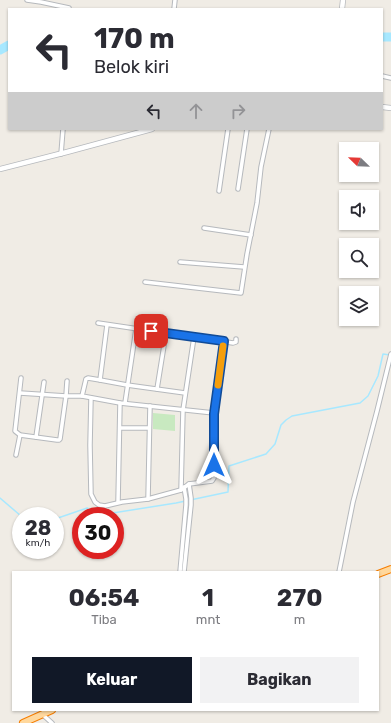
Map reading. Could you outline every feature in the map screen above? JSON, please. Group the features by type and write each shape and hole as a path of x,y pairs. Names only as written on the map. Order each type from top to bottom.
{"highway":[{"path":"379,574 391,569"},
{"path":"23,723 50,711"}],"street":[{"path":"27,0 69,8"},
{"path":"61,154 63,130"},
{"path":"0,169 148,130"},
{"path":"219,191 228,130"},
{"path":"238,190 247,130"},
{"path":"145,282 241,293 244,267 257,203 261,167 269,130"},
{"path":"204,228 251,235"},
{"path":"180,262 244,267"},
{"path":"98,324 233,343 236,342 236,339"},
{"path":"100,380 107,325"},
{"path":"125,404 136,329"},
{"path":"157,389 166,333"},
{"path":"180,571 186,505 186,498 182,489 183,410 194,337"},
{"path":"92,398 90,445 91,494 95,502 99,505 105,506 118,502 148,499 182,489 189,484 211,481 214,478 214,414 224,341"},
{"path":"339,571 353,502 378,411 390,356"},
{"path":"22,378 15,430 16,433 20,435 59,440 67,381"},
{"path":"82,396 86,379 88,378 186,393"},
{"path":"36,437 44,382"},
{"path":"20,393 82,396 125,404 214,414"},
{"path":"118,502 120,403"},
{"path":"148,499 150,406"},
{"path":"120,428 149,428"},
{"path":"16,455 20,435"},
{"path":"184,571 191,506 189,484"},
{"path":"42,714 52,723"}],"green space":[{"path":"153,413 175,415 175,431 153,429"}],"waterway":[{"path":"383,37 391,37"},
{"path":"0,50 8,46"},
{"path":"64,516 87,508 100,515 176,503 228,492 229,466 266,454 275,444 281,425 292,416 360,403 368,396 378,376 383,354 390,355"},
{"path":"0,498 12,508"}],"slow traffic":[{"path":"218,385 223,346"}],"route":[{"path":"151,331 224,341 214,414 214,465"}]}
